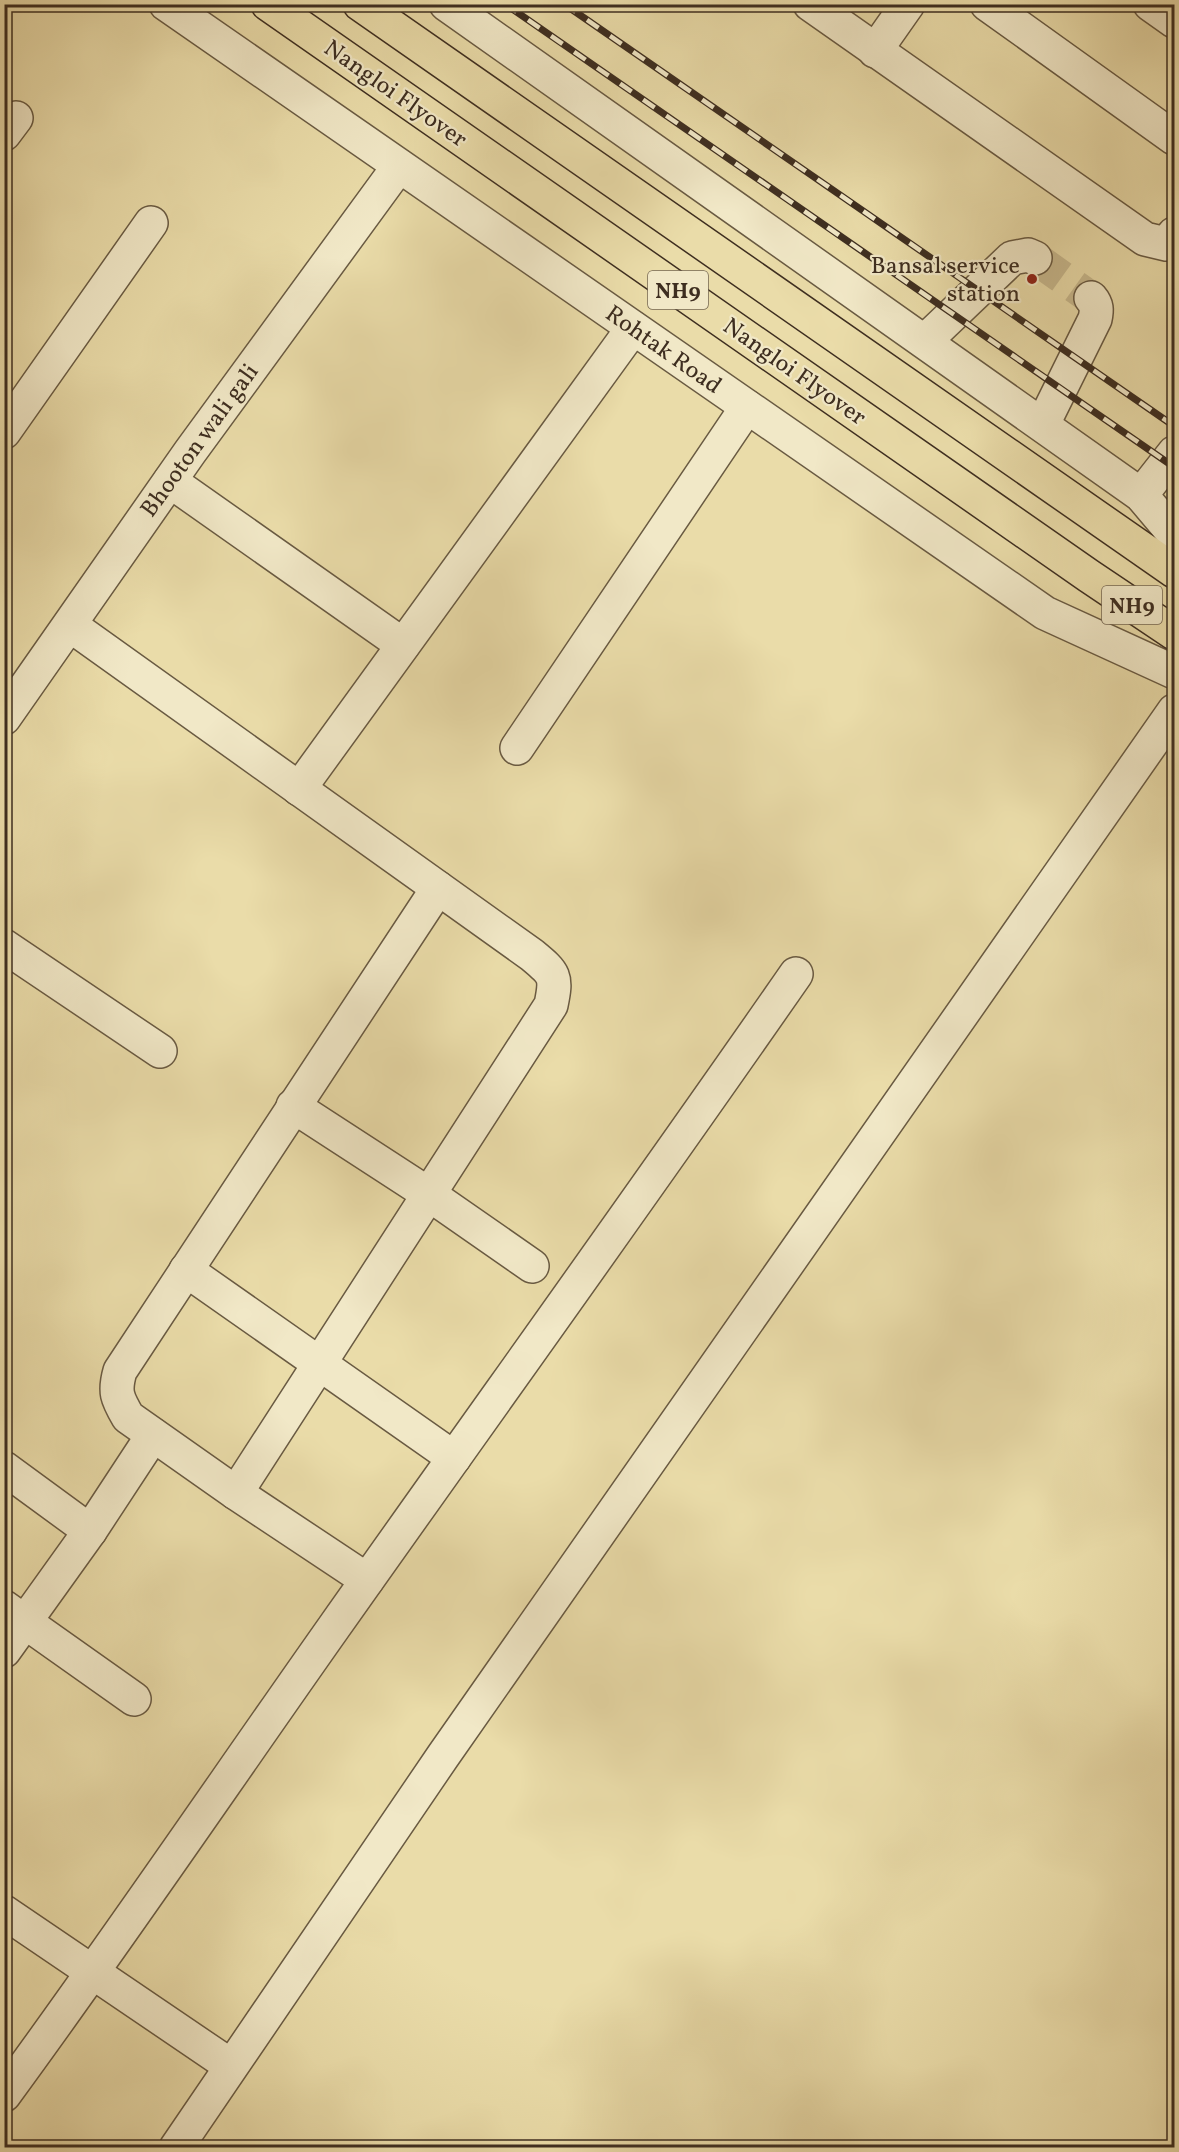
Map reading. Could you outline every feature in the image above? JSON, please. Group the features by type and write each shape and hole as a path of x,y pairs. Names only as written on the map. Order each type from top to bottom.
{"highway":[{"name":"Nangloi Flyover","path":"268,4 1174,633"},
{"name":"NH9","path":"360,4 1174,571"}],"street":[{"name":"Rohtak Road","path":"166,4 1045,613 1174,672"},
{"path":"446,4 1141,495 1174,534"},
{"path":"810,4 1145,239 1166,244 1174,234"},
{"path":"875,51 908,4"},
{"path":"987,4 1174,138"},
{"path":"1150,4 1174,21"},
{"name":"Bhooton wali gali","path":"4,718 170,481 399,166"},
{"path":"4,432 151,223"},
{"path":"925,341 1012,258 1028,255 1035,258"},
{"path":"1043,424 1095,320 1097,311 1091,298"},
{"path":"299,789 633,328"},
{"path":"517,748 747,407"},
{"path":"1141,495 1174,453"},
{"path":"170,481 403,645"},
{"path":"70,625 548,969 556,983 551,1005 236,1493"},
{"path":"176,2148 443,1756 1174,711"},
{"path":"367,1580 236,1493 128,1417 117,1398 117,1384 120,1371 438,888"},
{"path":"4,946 160,1051"},
{"path":"4,2094 94,1973 367,1580 691,1126 796,974"},
{"path":"293,1106 430,1195 532,1266"},
{"path":"186,1270 454,1458"},
{"path":"4,1651 15,1614 90,1531 153,1435"},
{"path":"4,1468 90,1531"},
{"path":"15,1614 134,1699"},
{"path":"4,1912 231,2066"}],"tunnel":[{"path":"1035,258 1091,298"}],"railway":[{"path":"505,4 1174,467"},
{"path":"564,4 1174,426"}],"place":[{"name":"Bansal service station","path":"1032,279"}]}
